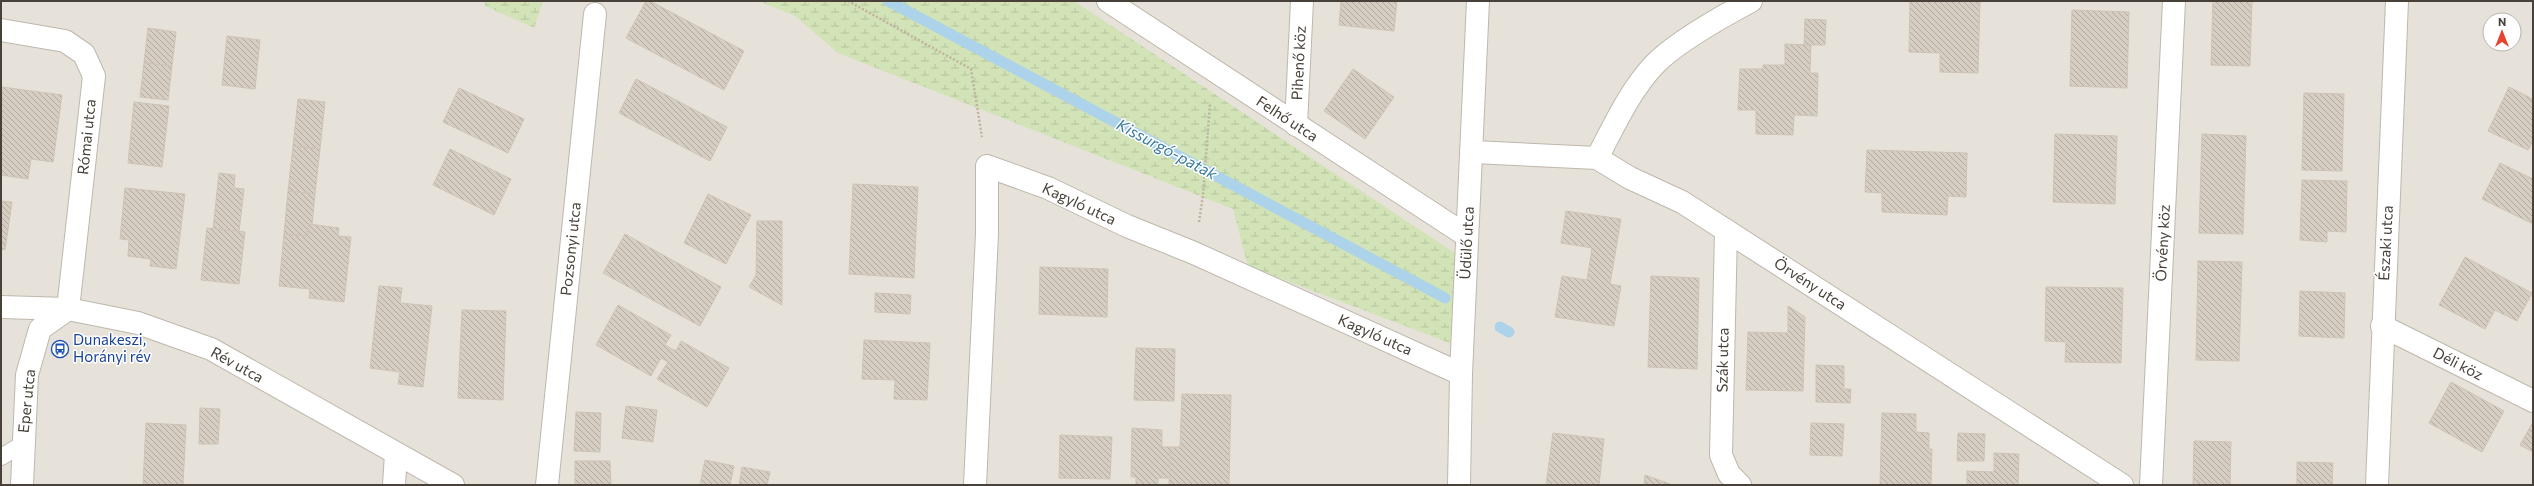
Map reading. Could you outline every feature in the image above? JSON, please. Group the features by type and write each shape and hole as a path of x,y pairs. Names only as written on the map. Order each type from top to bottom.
{"street":[{"name":"Felhő utca","path":"1108,1 1467,236"},
{"name":"Pihenő köz","path":"1296,124 1302,1"},
{"name":"Üdülő utca","path":"1459,485 1461,374 1467,236 1473,152 1478,1"},
{"name":"Örvény köz","path":"2152,485 2174,1"},
{"name":"Északi utca","path":"2376,485 2397,1"},
{"path":"1597,158 1627,100 1655,64 1695,34 1744,3"},
{"name":"Pozsonyi utca","path":"547,485 595,14"},
{"name":"Római utca","path":"1,30 65,41 84,54 94,76 68,309"},
{"name":"Örvény utca","path":"1473,152 1597,158 1630,178 1682,202 2122,485"},
{"name":"Kagyló utca","path":"987,166 1048,188 1127,226 1194,253 1461,374"},
{"path":"975,485 987,234 987,166"},
{"name":"Szák utca","path":"1726,230 1722,455 1729,474 1740,485"},
{"name":"Rév utca","path":"1,307 68,309 138,323 211,349 453,485"},
{"name":"Eper utca","path":"22,485 27,375 40,329 68,309"},
{"name":"Déli köz","path":"2382,326 2533,401"},
{"path":"394,485 396,454"}],"lane":[{"path":"1,457 23,444"}],"path":[{"path":"848,1 971,69 987,166"},
{"path":"1203,195 1209,112"}],"shaded area":[{"path":"1,1 2533,1 2533,485 1,485"}],"green space":[{"path":"485,1 543,1 534,28 485,6"},
{"path":"759,1 1074,1 1464,259 1455,345 1248,266 1233,209 838,53 795,16"}],"building":[{"path":"646,1 650,1 744,51 724,90 626,38"},
{"path":"1341,1 1397,1 1394,31 1339,25"},
{"path":"1910,1 1980,1 1978,73 1940,72 1940,53 1909,52"},
{"path":"2213,1 2252,1 2250,66 2211,65"},
{"path":"2072,10 2129,12 2127,88 2070,86"},
{"path":"1805,19 1826,20 1825,45 1804,45"},
{"path":"148,28 176,32 172,66 144,63"},
{"path":"227,36 260,40 255,89 222,85"},
{"path":"1785,44 1811,45 1810,73 1818,73 1817,116 1794,115 1793,135 1756,134 1756,110 1738,110 1740,69 1763,69 1763,65 1785,65"},
{"path":"144,63 172,66 168,100 140,97"},
{"path":"1353,69 1394,97 1365,139 1324,111"},
{"path":"636,79 727,127 710,161 619,113"},
{"path":"2,87 62,95 53,162 31,159 28,179 1,175"},
{"path":"2509,87 2533,99 2533,141 2528,150 2488,131"},
{"path":"459,88 524,119 508,153 443,122"},
{"path":"2304,93 2344,94 2342,171 2302,170"},
{"path":"298,99 325,102 320,149 293,146"},
{"path":"134,102 169,106 162,167 128,163"},
{"path":"2055,134 2117,136 2115,204 2053,202"},
{"path":"2202,134 2246,136 2243,234 2199,233"},
{"path":"293,146 320,149 315,194 288,191"},
{"path":"450,149 511,179 494,215 433,185"},
{"path":"1867,150 1967,153 1966,197 1948,196 1947,215 1882,212 1882,193 1865,192"},
{"path":"2500,163 2533,179 2533,224 2482,199"},
{"path":"219,173 235,175 234,188 244,189 239,232 213,229"},
{"path":"2302,180 2347,181 2346,232 2327,231 2327,242 2300,240"},
{"path":"853,184 918,187 914,278 849,274"},
{"path":"125,188 185,194 176,269 150,266 151,259 128,256 129,240 120,239"},
{"path":"288,191 315,194 312,225 309,224 307,236 284,234"},
{"path":"708,194 751,215 726,264 684,243"},
{"path":"1,201 12,202 5,250 1,249"},
{"path":"1566,211 1621,219 1610,284 1621,286 1614,326 1555,317 1562,276 1587,280 1592,248 1561,243"},
{"path":"757,221 782,221 782,305 749,287 756,275"},
{"path":"309,224 339,228 338,236 351,237 344,302 309,298 310,289 279,286 284,234 307,236"},
{"path":"207,228 245,232 239,284 201,280"},
{"path":"625,234 721,287 700,326 603,273"},
{"path":"2465,257 2532,293 2517,321 2495,310 2485,329 2439,305"},
{"path":"2198,261 2242,262 2239,361 2196,360"},
{"path":"1040,267 1108,269 1107,317 1039,314"},
{"path":"1651,276 1699,278 1697,369 1648,367"},
{"path":"379,286 402,288 400,303 432,306 423,387 398,384 400,372 370,368"},
{"path":"2046,287 2123,288 2121,363 2065,362 2066,342 2045,341"},
{"path":"2300,291 2345,293 2344,338 2299,336"},
{"path":"875,293 911,295 910,314 875,312"},
{"path":"618,305 671,335 665,345 676,351 681,341 729,368 707,407 657,379 668,362 661,358 651,376 596,345"},
{"path":"1788,306 1805,317 1803,391 1746,390 1748,332 1788,333"},
{"path":"462,310 506,311 503,400 458,398"},
{"path":"864,340 930,343 927,400 894,399 895,380 862,379"},
{"path":"1136,348 1175,349 1174,401 1134,400"},
{"path":"1816,365 1844,366 1844,389 1851,389 1850,403 1816,402"},
{"path":"2451,382 2504,411 2482,452 2429,423"},
{"path":"1182,394 1231,395 1229,485 1169,485 1170,447 1180,447"},
{"path":"626,406 657,410 653,442 622,438"},
{"path":"200,408 220,409 218,444 199,444"},
{"path":"576,412 601,413 600,452 574,451"},
{"path":"1882,413 1916,414 1916,432 1929,433 1929,449 1932,449 1931,485 1880,485"},
{"path":"2533,422 2533,452 2520,445"},
{"path":"146,423 186,425 183,485 143,485"},
{"path":"1811,423 1844,424 1842,456 1810,455"},
{"path":"1132,428 1162,430 1162,447 1170,447 1170,478 1158,478 1158,485 1136,485 1136,477 1131,477"},
{"path":"1553,433 1604,439 1599,485 1546,485"},
{"path":"1958,433 1985,434 1984,461 1957,461"},
{"path":"1060,435 1112,437 1110,479 1059,478"},
{"path":"2194,441 2231,442 2230,485 2193,485"},
{"path":"1994,453 2019,454 2018,485 1967,485 1967,471 1994,472"},
{"path":"705,460 734,466 730,485 700,485"},
{"path":"575,461 610,461 611,485 575,485"},
{"path":"2297,462 2333,463 2332,485 2297,485"},
{"path":"742,467 770,472 767,485 739,485"},
{"path":"1645,475 1673,485 1644,485"}],"waterway":[{"name":"Kissurgó-patak","path":"888,1 1445,298"},
{"path":"1500,327 1509,332"}],"place":[{"name":"Dunakeszi, Horányi rév","path":"60,349"}]}
